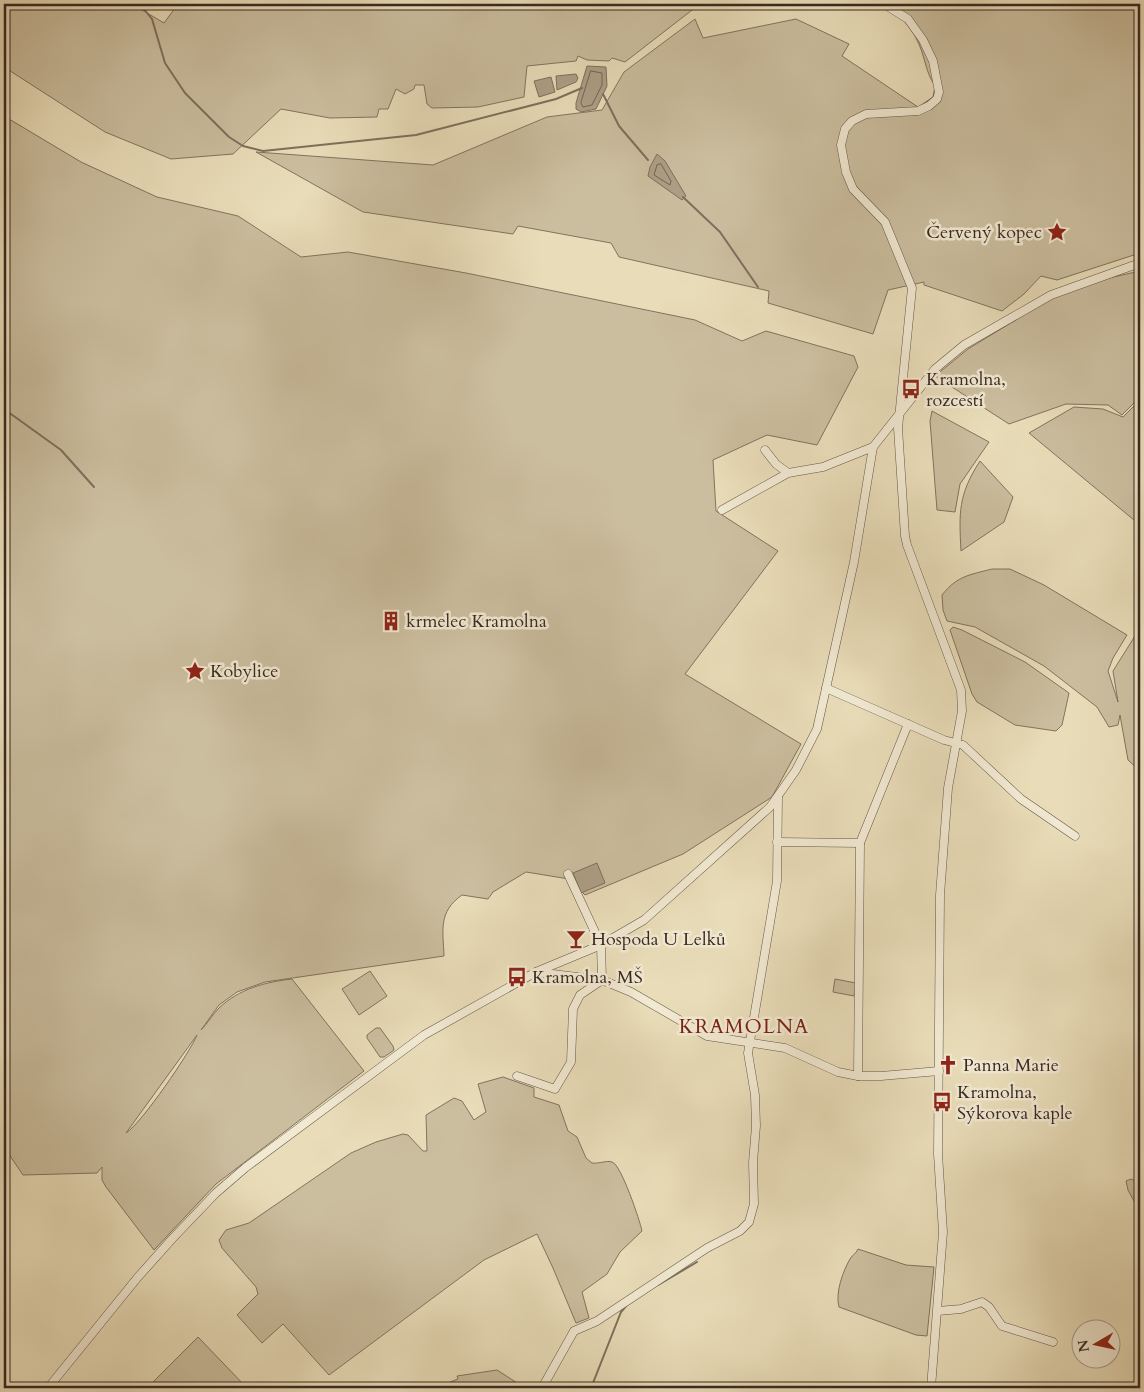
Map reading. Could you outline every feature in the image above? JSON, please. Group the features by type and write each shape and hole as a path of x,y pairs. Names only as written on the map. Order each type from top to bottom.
{"street":[{"path":"884,4 908,19 923,40 933,61 939,92 937,99 929,106 918,111 866,114 852,121 845,129 841,146 846,172 853,189 885,222 912,288 899,412 900,470 907,545 961,690 962,711 948,788 940,895 937,998 939,1071 938,1154 943,1232 931,1388"},
{"path":"48,1388 172,1239 216,1193 245,1168 424,1035 536,972 601,945 644,920 770,807 796,770 817,729 854,562 873,447 935,369 964,345 1051,295 1140,263"},
{"path":"722,510 788,473 823,467 873,447"},
{"path":"765,450 776,464 788,473"},
{"path":"826,688 968,749 989,772 1021,799 1075,836"},
{"path":"858,1076 860,843 908,724"},
{"path":"542,1388 574,1331 597,1320 707,1248 740,1231 749,1222 754,1204 753,1162 756,1126 755,1095 748,1052 753,1032 777,881 778,797"},
{"path":"776,842 860,843"},
{"path":"568,874 601,945 602,980"},
{"path":"536,972 602,980 631,992 707,1036 749,1044 785,1048 838,1072 858,1076 939,1071"},
{"path":"517,1076 554,1089 572,1062 573,1010 580,995 602,980"},
{"path":"938,1311 961,1309 982,1302 989,1307 1002,1326 1053,1342"}],"shaded area":[{"path":"4,4 132,4 164,23 178,4 206,4 209,9 221,4 695,4 696,7 625,62 612,58 609,61 587,60 578,56 576,61 527,66 524,97 478,107 432,108 427,104 424,85 415,85 414,89 405,94 396,89 388,109 379,109 377,117 330,118 281,109 233,154 171,159 105,132 4,67"},
{"path":"889,4 1140,4 1140,253 1057,280 1041,276 1024,294 1002,311 924,285 924,282 888,290 873,334 768,303 769,291 619,257 611,243 518,226 513,234 363,212 256,152 433,165 547,117 602,110 624,72 695,19 703,38 796,19 849,44 842,56 918,107 933,97 935,86 929,75 916,38"},
{"path":"4,116 81,162 157,197 238,216 301,257 348,252 466,273 695,320 742,341 766,331 854,356 858,367 817,445 767,435 713,460 716,511 778,551 685,674 801,744 772,797 683,854 585,895 569,879 526,872 493,892 488,899 462,895 454,901 445,915 443,930 444,956 265,982 237,992 219,1005 201,1030 219,1008 235,996 262,984 292,979 364,1071 216,1184 154,1250 106,1187 102,1180 102,1167 97,1173 23,1175 4,1147","holes":["197,1035 176,1071 143,1116 126,1133"]},
{"path":"1140,271 1140,397 1122,415 1108,405 1066,404 1009,424 935,376 968,349 1050,299 1100,280"},
{"path":"1140,400 1140,525 1029,433 1074,407 1103,409 1123,417"},
{"path":"932,411 989,442 960,484 955,512 937,510 930,421"},
{"path":"980,461 1013,497 1004,522 961,551 960,515 964,494 967,484"},
{"path":"992,569 1010,569 1044,585 1127,635 1113,658 1108,671 1118,702 1113,671 1140,628 1140,771 1128,760 1120,715 1118,725 1109,727 1097,707 1044,666 975,627 947,621 943,610 942,595 958,580"},
{"path":"953,627 1025,662 1069,693 1062,725 1056,731 1015,725 977,702 972,694 950,630"},
{"path":"370,971 387,996 359,1015 342,989"},
{"path":"835,979 856,983 854,996 833,992"},
{"path":"376,1028 380,1028 393,1046 394,1050 384,1057 380,1057 367,1038 367,1035"},
{"path":"503,1077 534,1088 534,1097 559,1105 568,1131 577,1137 586,1158 592,1163 612,1162 616,1165 634,1205 642,1231 620,1252 607,1274 582,1292 589,1318 576,1323 537,1234 484,1260 329,1375 283,1324 262,1343 237,1315 258,1294 256,1287 222,1248 219,1240 226,1230 249,1223 351,1153 376,1142 403,1134 408,1135 423,1151 427,1151 426,1115 454,1098 462,1101 474,1120 486,1112 478,1084"},
{"path":"1131,1179 1140,1183 1140,1212 1128,1190 1126,1181"},
{"path":"858,1249 906,1265 934,1267 927,1336 916,1335 839,1307 838,1295 842,1276 850,1259"},
{"path":"198,1337 247,1388 152,1388 151,1384"},
{"path":"497,1370 525,1388 455,1388 450,1382 458,1379 457,1376"}],"water":[{"path":"587,66 606,67 607,86 596,109 581,112 576,109 576,103"},
{"path":"576,74 578,78 576,82 557,90 556,76"},
{"path":"551,77 555,92 539,97 534,81"},
{"path":"657,154 665,161 686,196 682,200 648,176 650,167"},
{"path":"597,863 605,883 581,893 573,873"}],"waterway":[{"path":"140,4 152,19 165,63 185,93 229,137 243,146 263,151 416,135 556,99 582,88"},
{"path":"603,94 619,126 648,160"},
{"path":"683,197 720,232 758,287"},
{"path":"4,409 61,450 94,487"},
{"path":"658,1285 697,1262"},
{"path":"591,1388 621,1312 627,1305"}],"place":[{"name":"Červený kopec","path":"1057,232"},
{"name":"Kramolna, rozcestí","path":"911,389"},
{"name":"krmelec Kramolna","path":"391,621"},
{"name":"Kobylice","path":"195,671"},
{"name":"Hospoda U Lelků","path":"576,939"},
{"name":"Kramolna, MŠ","path":"517,977"},
{"name":"Panna Marie","path":"948,1065"},
{"name":"Kramolna, Sýkorova kaple","path":"942,1102"}],"district":[{"name":"KRAMOLNA","path":"744,1026"}]}
